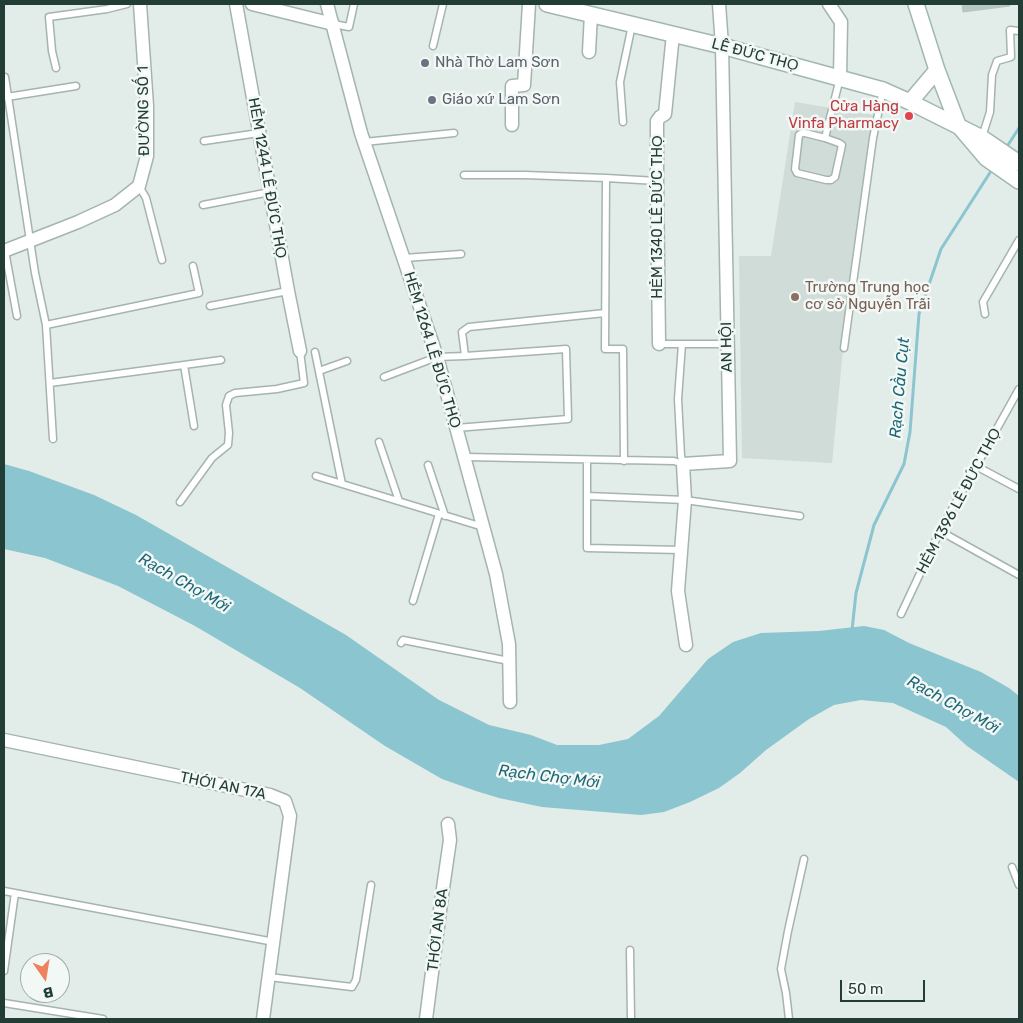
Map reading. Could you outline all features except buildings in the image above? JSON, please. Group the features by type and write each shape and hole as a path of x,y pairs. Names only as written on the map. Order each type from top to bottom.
{"main road":[{"name":"LÊ ĐỨC THỌ","path":"548,4 584,10 883,90 936,114 982,138 991,152"},
{"path":"916,4 937,70 958,125"},
{"path":"910,102 937,70"},
{"path":"936,114 937,70"},
{"name":"LÊ ĐỨC THỌ","path":"958,125 991,152"},
{"path":"991,152 1019,163"},
{"path":"991,152 1019,181"}],"street":[{"name":"ĐƯỜNG SỐ 1","path":"139,186 147,156 147,106 140,4"},
{"name":"HẺM 1244 LÊ ĐỨC THỌ","path":"236,4 300,351"},
{"path":"252,4 333,24"},
{"name":"HẺM 1264 LÊ ĐỨC THỌ","path":"328,4 364,142 437,357 496,574 509,644 510,702"},
{"path":"512,125 512,86 524,85 529,4"},
{"name":"AN HỘI","path":"683,464 730,461 722,46 719,4"},
{"path":"829,4 841,22 840,78"},
{"path":"584,10 589,52"},
{"name":"HẺM 1340 LÊ ĐỨC THỌ","path":"659,344 657,121 665,114 673,34"},
{"path":"5,251 115,205 139,186"},
{"path":"683,464 685,500 678,590 686,645"},
{"name":"THỚI AN 17A","path":"4,740 270,795 285,801 290,816 263,1019"},
{"name":"THỚI AN 8A","path":"426,1019 450,840 448,824"}],"lane":[{"path":"56,68 48,17 107,9 127,4"},
{"path":"333,24 349,27 354,4"},
{"path":"433,46 443,4"},
{"path":"623,122 620,82 632,24"},
{"path":"982,138 990,112 992,75 997,61 1011,58 1010,30 1019,31"},
{"path":"4,77 35,273 46,325 53,439"},
{"path":"825,138 840,78"},
{"path":"7,97 76,86"},
{"path":"844,348 873,138 883,90"},
{"path":"204,141 259,133"},
{"path":"364,142 454,133"},
{"path":"805,133 825,138 842,145 835,177 831,180 826,180 797,173 795,169 800,134 805,133"},
{"path":"464,176 525,175 657,181"},
{"path":"606,178 605,348 623,349 624,461"},
{"path":"139,186 146,198 162,260"},
{"path":"202,205 270,192"},
{"path":"985,314 983,302 1019,240"},
{"path":"5,251 17,316"},
{"path":"404,258 461,254"},
{"path":"46,325 198,293 193,266"},
{"path":"210,306 288,291"},
{"path":"465,356 462,332 469,327 605,313"},
{"path":"659,344 727,344"},
{"path":"682,344 678,399 680,456 683,464"},
{"path":"384,376 437,357 566,349 568,418 456,428"},
{"path":"180,502 212,458 228,445 229,433 226,405 229,396 235,393 277,389 304,383 300,351"},
{"path":"315,352 342,484"},
{"path":"50,382 221,360"},
{"path":"319,371 348,361"},
{"path":"184,365 194,426"},
{"name":"HẺM 1396 LÊ ĐỨC THỌ","path":"901,614 940,531 1018,393"},
{"path":"379,442 399,501"},
{"path":"465,458 674,461 683,464"},
{"path":"587,460 587,548 681,550"},
{"path":"413,601 442,515 428,465"},
{"path":"976,466 1019,489"},
{"path":"316,476 484,528"},
{"path":"587,496 685,500 800,516"},
{"path":"940,531 1019,575"},
{"path":"401,643 403,640 509,661"},
{"path":"789,1019 781,969 804,859"},
{"path":"1012,867 1019,885"},
{"path":"269,977 352,987 356,980 371,885"},
{"path":"4,891 274,942"},
{"path":"4,970 15,893"},
{"path":"630,950 631,1019"},
{"path":"4,1003 103,1019"}],"shaded area":[{"name":"Trường Trung học cơ sở Nguyễn Trãi","path":"795,102 873,115 844,339 832,463 742,458 739,256 771,256"}],"water":[{"name":"Rạch Chợ Mới","path":"4,464 29,471 94,495 136,515 346,635 439,700 489,725 531,735 557,745 599,745 628,739 659,716 708,659 733,642 761,633 819,631 864,626 884,630 909,643 981,672 1019,696 1019,782 967,746 946,727 893,703 861,700 834,705 809,719 766,750 740,773 719,788 664,812 641,815 542,807 476,791 442,779 385,746 300,688 195,626 118,586 45,558 4,549"}],"waterway":[{"name":"Rạch Cầu Cụt","path":"1006,148 1019,128"},
{"name":"Rạch Cầu Cụt","path":"852,630 856,593 874,525 904,464 910,432 919,314 941,249 993,168"}],"place":[{"name":"Nhà Thờ Lam Sơn","path":"425,63"},
{"name":"Giáo xứ Lam Sơn","path":"432,100"},
{"name":"Cửa Hàng Vinfa Pharmacy","path":"909,116"},
{"name":"Trường Trung học cơ sở Nguyễn Trãi","path":"795,297"}]}
